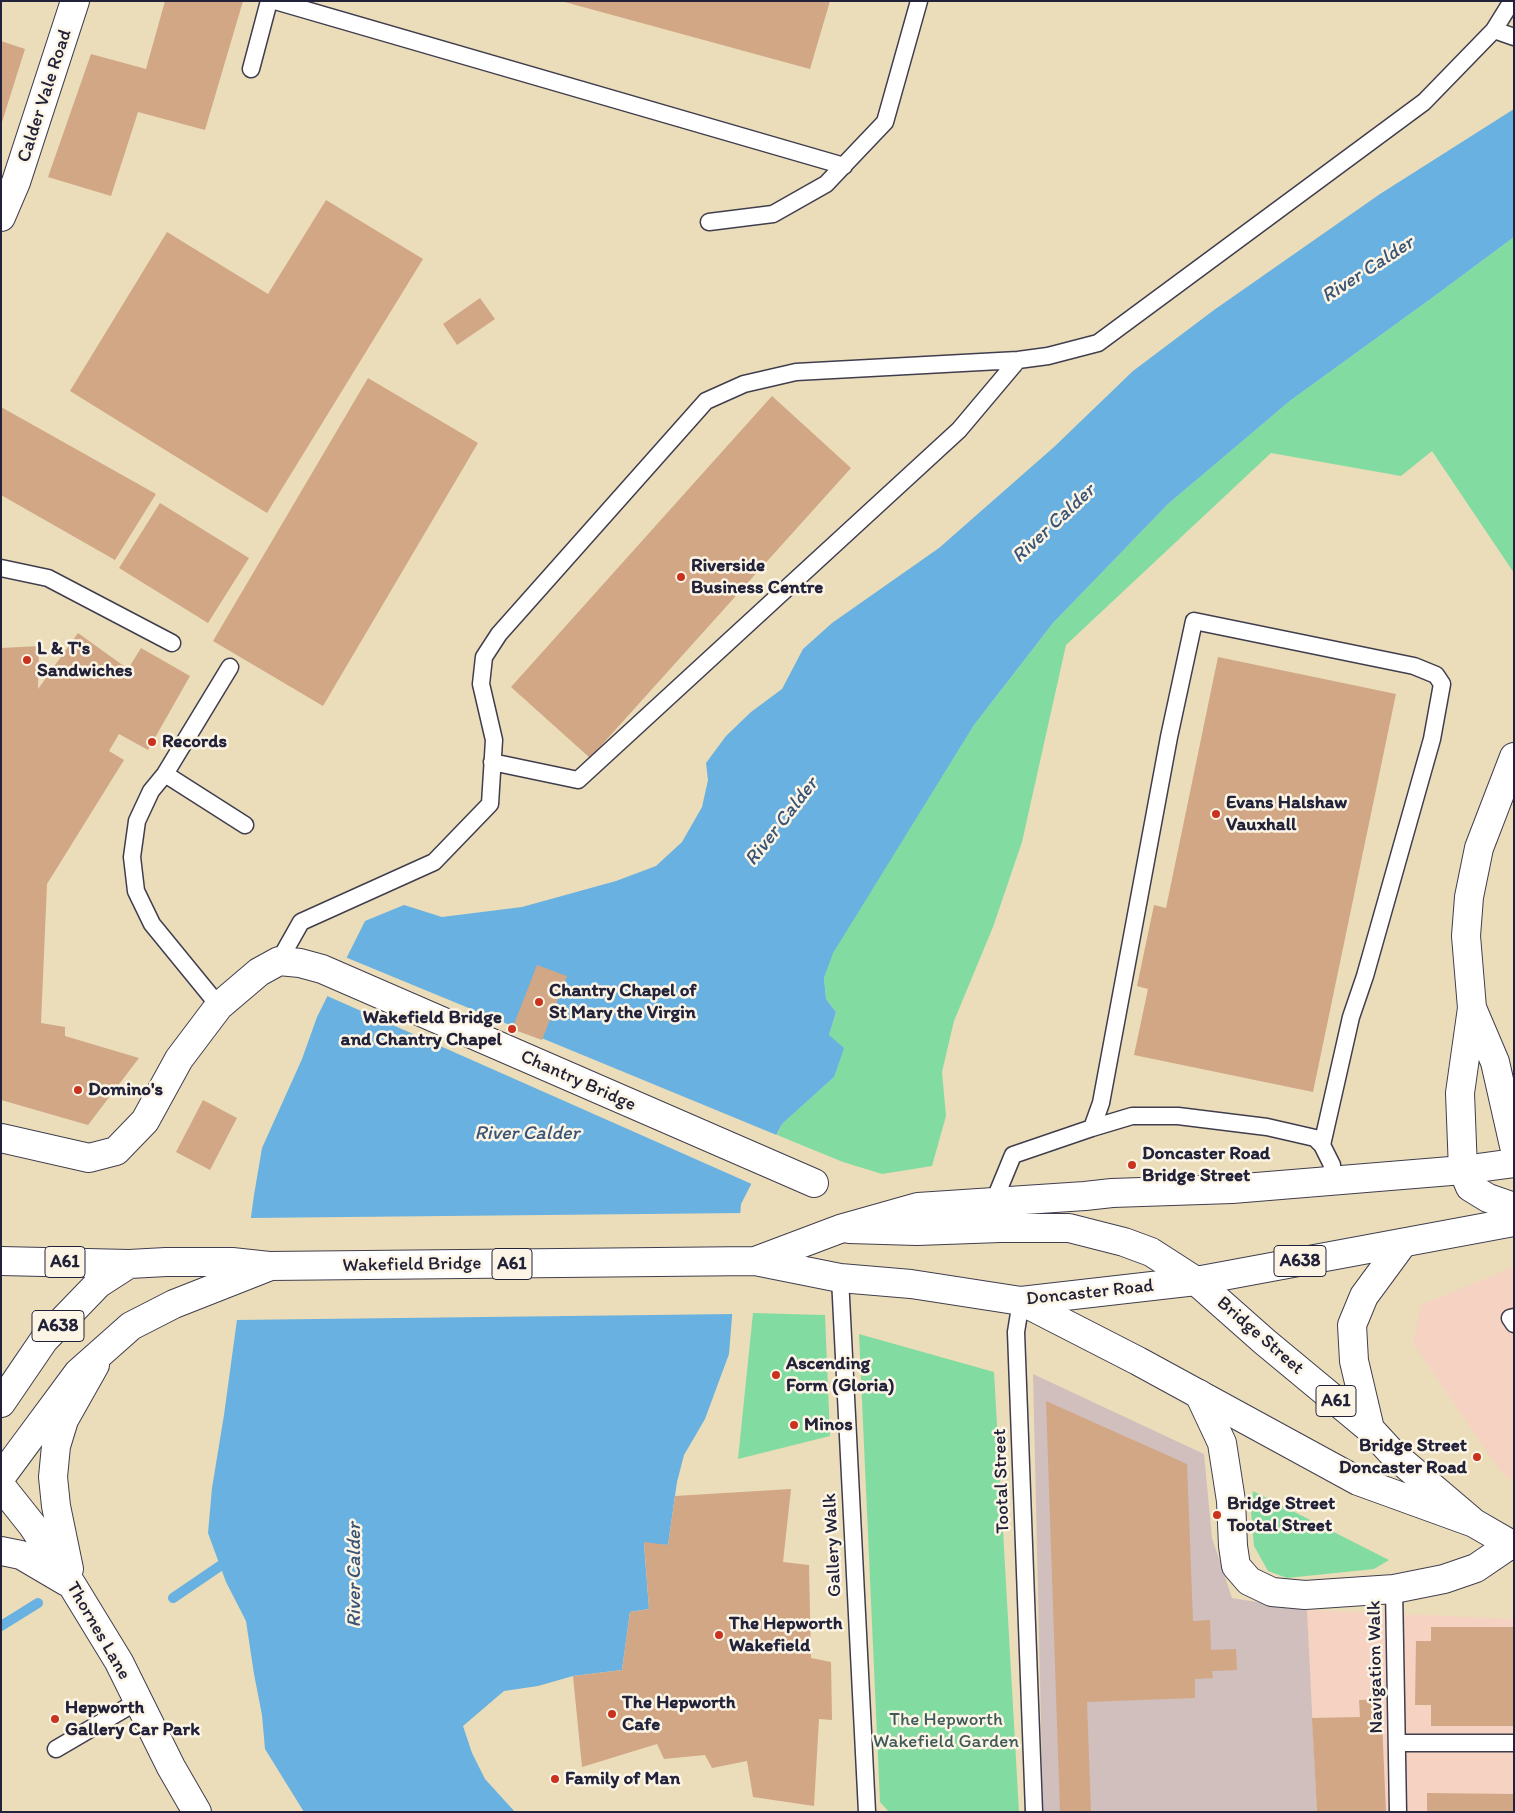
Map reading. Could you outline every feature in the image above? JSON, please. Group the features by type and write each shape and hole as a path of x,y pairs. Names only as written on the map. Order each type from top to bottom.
{"main road":[{"name":"Calder Vale Road","path":"1,217 16,182 75,1"},
{"path":"1514,757 1479,848 1469,896 1466,936 1472,1008 1460,1093 1463,1170 1470,1187 1488,1198 1514,1207"},
{"path":"1,1138 89,1158 116,1150 145,1121 179,1059 219,1006 259,972 279,961"},
{"name":"Chantry Bridge","path":"279,961 300,963 322,969 814,1183"},
{"path":"1472,1008 1495,1062 1514,1146"},
{"path":"840,1229 918,1207 1112,1193 1232,1189 1463,1170 1514,1163"},
{"name":"Doncaster Road","path":"755,1261 840,1278 911,1284 1021,1301 1196,1281 1514,1222"},
{"name":"Bridge Street","path":"840,1229 917,1231 1069,1228 1124,1242 1151,1252 1196,1281 1265,1342 1370,1429 1393,1454 1474,1523"},
{"name":"A61","path":"755,1261 840,1229"},
{"path":"1370,1429 1354,1361 1352,1325 1364,1296 1404,1243"},
{"name":"A61","path":"1,1261 130,1264"},
{"name":"Wakefield Bridge","path":"130,1264 166,1262 231,1272 270,1266 755,1261"},
{"name":"A638","path":"1,1403 44,1340 98,1284 130,1264"},
{"name":"A638","path":"1,1478 78,1373 131,1326 231,1272"},
{"name":"Bridge Street","path":"1021,1301 1198,1394 1358,1481 1474,1523 1513,1544 1476,1568 1444,1579 1394,1589 1305,1594 1272,1592 1249,1581 1236,1566 1222,1443 1198,1394"},
{"path":"72,1585 56,1506 53,1477 55,1453 64,1420 103,1351"},
{"name":"Thornes Lane","path":"1,1486 32,1525 72,1585 119,1662 171,1768 197,1812"},
{"path":"1,1551 20,1555 72,1585"}],"lane":[{"path":"251,69 269,1"},
{"path":"275,1 844,166"},
{"path":"709,222 773,214 826,184 844,166 885,122 919,1"},
{"path":"279,961 301,922 434,862 490,804 494,740 482,684 484,657 499,634 706,402 744,384 796,372 1018,360 1048,356 1098,343 1424,102 1494,30 1512,1"},
{"path":"1494,30 1514,37"},
{"path":"492,762 578,780 959,430 1018,360"},
{"path":"1,568 48,578 172,643"},
{"path":"1092,1128 1101,1103 1169,737 1194,622 1414,666 1436,675 1442,684 1432,739 1408,828 1351,1018 1322,1144"},
{"path":"219,1006 152,924 136,891 132,857 137,821 151,792 230,667"},
{"path":"164,774 246,825"},
{"path":"994,1202 1013,1155 1132,1116 1178,1116 1267,1127 1315,1138 1322,1144 1332,1165 1330,1181"},
{"name":"Gallery Walk","path":"840,1278 867,1811"},
{"name":"Tootal Street","path":"1021,1301 1016,1332 1034,1812"},
{"path":"1514,1316 1510,1318 1514,1324"},
{"name":"Navigation Walk","path":"1394,1589 1398,1812"},
{"path":"56,1749 138,1701"},
{"name":"Navigation Walk","path":"1398,1743 1514,1743"}],"shaded area":[{"path":"1514,1267 1514,1482 1500,1471 1413,1343 1421,1305"},
{"path":"1033,1374 1204,1454 1212,1538 1232,1598 1307,1610 1317,1812 1043,1812"},
{"path":"1307,1610 1514,1619 1514,1812 1317,1812"}],"green space":[{"path":"1514,237 1514,573 1432,451 1401,476 1271,453 1066,645 1022,842 993,927 954,1021 942,1072 946,1116 932,1166 882,1174 843,1162 777,1135 782,1124 834,1077 829,1035 836,1012 826,999 824,978 832,953 974,725 1053,623 1168,504 1291,400"},
{"path":"753,1313 825,1315 830,1436 738,1459"},
{"name":"The Hepworth Wakefield Garden","path":"859,1334 994,1372 1019,1812 889,1812 880,1802"},
{"path":"1253,1491 1389,1560 1374,1569 1287,1578 1268,1571 1254,1546 1251,1511"}],"water":[{"name":"River Calder","path":"1514,109 1514,237 1291,400 1168,504 1053,623 974,725 833,953 824,978 826,999 836,1012 829,1035 844,1048 834,1077 782,1124 741,1204 729,1354 705,1419 684,1455 677,1482 668,1545 644,1543 649,1609 630,1612 622,1670 573,1676 538,1686 504,1691 463,1726 472,1753 485,1779 515,1812 304,1812 265,1749 262,1715 246,1621 226,1582 208,1533 212,1488 262,1148 302,1059 317,1017 365,921 404,905 442,917 522,907 616,881 656,866 682,842 702,807 708,780 706,763 726,736 751,712 782,689 803,649 832,623 939,548 1054,447 1133,371 1214,310 1380,194"}],"pier":[{"path":"345,957 779,1136 754,1185 325,995"},
{"path":"743,1213 735,1314 234,1320 248,1218"}],"building":[{"path":"165,1 243,1 205,130 138,112 111,196 48,177 91,54 146,69"},
{"path":"561,1 830,1 810,69"},
{"path":"1,41 25,49 2,122 1,122"},
{"path":"326,200 423,259 267,513 70,391 167,232 268,294"},
{"path":"480,298 495,319 457,345 443,324"},
{"path":"368,378 478,443 323,706 213,641"},
{"name":"Riverside Business Centre","path":"772,396 851,468 590,758 511,687"},
{"path":"1,407 156,494 115,560 1,495"},
{"path":"160,503 249,558 208,623 119,568"},
{"path":"78,633 128,669 141,648 190,676 148,750 119,734 109,751 124,760 47,884 41,1023 65,1027 65,1036 139,1058 88,1125 1,1100 1,648 39,646 38,689"},
{"path":"1218,657 1396,694 1313,1092 1134,1055 1148,989 1137,986 1154,905 1166,908"},
{"name":"Chantry Chapel of St Mary the Virgin","path":"537,965 567,976 542,1040 512,1029"},
{"path":"203,1100 237,1118 210,1170 176,1152"},
{"path":"1046,1401 1187,1464 1193,1621 1210,1620 1211,1650 1236,1649 1237,1670 1212,1671 1213,1678 1195,1679 1195,1698 1087,1702 1091,1812 1060,1812"},
{"name":"The Hepworth Wakefield","path":"791,1489 783,1562 809,1565 811,1658 831,1662 832,1720 819,1719 814,1806 753,1797 747,1761 712,1768 705,1755 664,1759 657,1744 582,1767 573,1676 622,1670 630,1612 649,1609 644,1542 668,1545 675,1496"},
{"path":"1431,1627 1514,1627 1514,1726 1431,1726 1431,1705 1415,1705 1416,1641 1431,1641"},
{"path":"1381,1699 1386,1812 1317,1812 1312,1718 1360,1717 1359,1700"},
{"path":"1427,1793 1514,1794 1514,1812 1427,1812"}],"waterway":[{"path":"173,1598 220,1566"},
{"path":"1,1626 38,1603"}],"place":[{"name":"Riverside Business Centre","path":"681,577"},
{"name":"L & T's Sandwiches","path":"27,660"},
{"name":"Records","path":"152,742"},
{"name":"Evans Halshaw Vauxhall","path":"1216,814"},
{"name":"Chantry Chapel of St Mary the Virgin","path":"539,1002"},
{"name":"Wakefield Bridge and Chantry Chapel","path":"512,1029"},
{"name":"Domino's","path":"78,1090"},
{"name":"Doncaster Road Bridge Street","path":"1132,1165"},
{"name":"Ascending Form (Gloria)","path":"776,1375"},
{"name":"Minos","path":"794,1425"},
{"name":"Bridge Street Doncaster Road","path":"1477,1457"},
{"name":"Bridge Street Tootal Street","path":"1217,1515"},
{"name":"The Hepworth Wakefield","path":"719,1635"},
{"name":"The Hepworth Cafe","path":"612,1714"},
{"name":"Hepworth Gallery Car Park","path":"55,1719"},
{"name":"Family of Man","path":"555,1779"}]}
